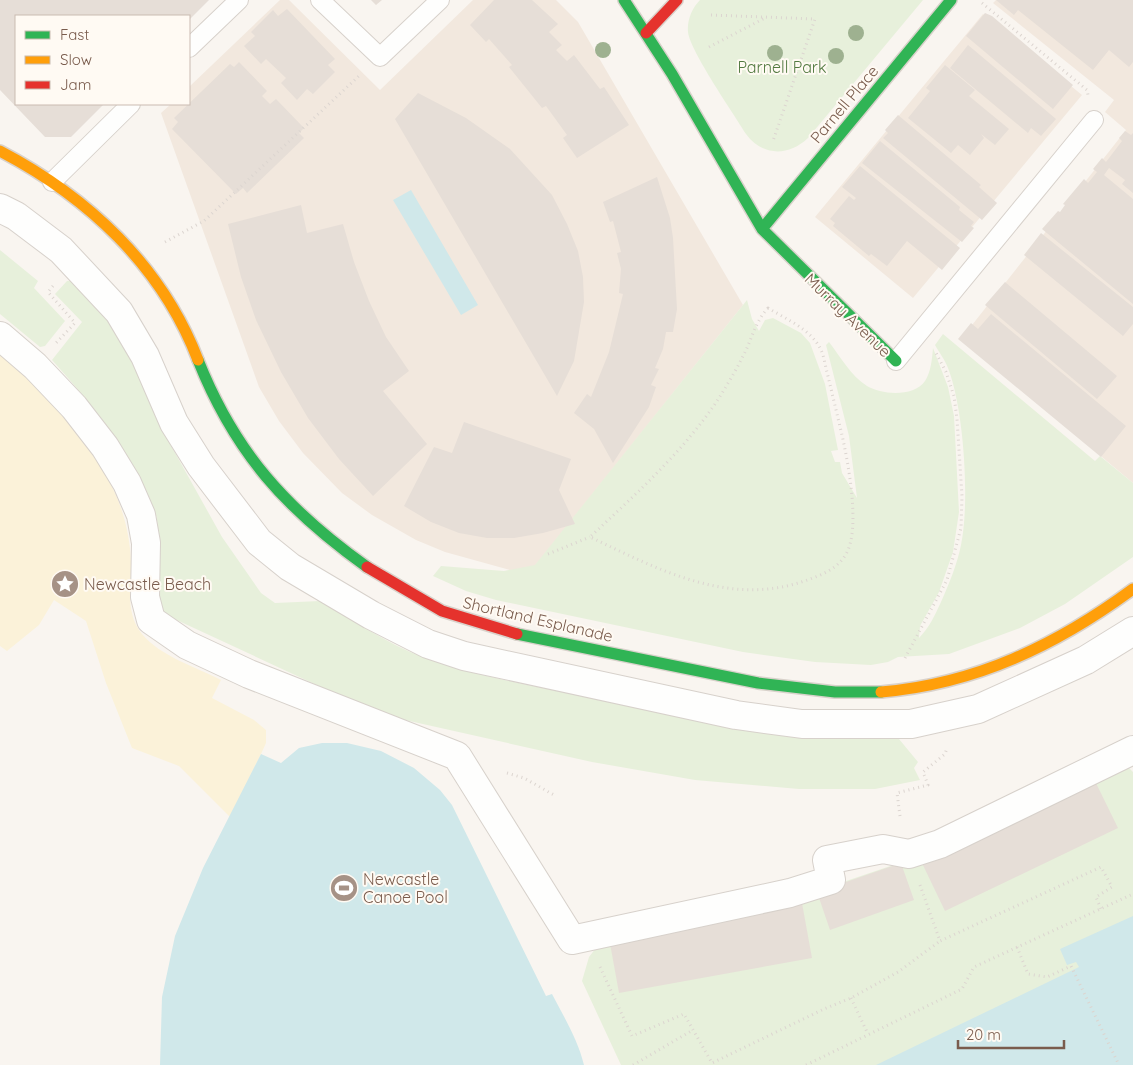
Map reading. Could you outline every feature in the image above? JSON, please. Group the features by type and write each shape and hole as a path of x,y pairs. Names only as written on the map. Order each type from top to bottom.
{"street":[{"name":"Murray Avenue","path":"624,0 646,33 762,229 896,361"},
{"path":"646,33 676,0"},
{"name":"Parnell Place","path":"762,229 951,0"},
{"name":"Shortland Esplanade","path":"0,151 16,158 52,182 102,223 144,264 175,306 224,418 280,495 325,535 378,576 443,612 502,630 714,674 840,693 886,692 910,690 991,670 1050,645 1098,617 1133,589"},
{"path":"0,208 16,216 61,250 119,312 145,356 174,423 201,466 259,542 290,567 371,615 428,644 464,656 736,715 802,724 911,724 978,709 1086,660 1133,631"},
{"path":"0,336 35,366 74,407 105,447 127,483 141,515 146,542 145,597 151,620 187,645 248,674 456,756 572,940 790,893 822,883 831,880 827,860 883,849 909,854 940,844 1133,750"}],"lane":[{"path":"190,47 239,0"},
{"path":"320,0 380,57 440,0"},
{"path":"52,182 130,105"},
{"name":"Murray Avenue","path":"896,361 1094,120"}],"path":[{"path":"978,0 1087,90 1094,120"},
{"path":"711,15 815,19 773,141"},
{"path":"709,47 766,18"},
{"path":"165,242 204,221 380,57"},
{"path":"48,292 75,322 58,340"},
{"path":"548,554 590,537 656,474 689,438 718,398 746,349 760,318 768,308 802,328 821,349 844,445 852,512 852,538 846,554 837,565 825,574 796,585 757,591 720,588 674,576 590,537"},
{"path":"907,666 905,658 948,580 961,528 962,496 954,396 946,372 933,348 920,334"},
{"path":"900,816 897,793 928,785 923,772 945,754"},
{"path":"524,778 554,795"},
{"path":"909,854 940,941"},
{"path":"586,937 632,1036 684,1014 712,1063 851,998 898,972 940,941 1101,867 1112,887 1096,897 1101,909"},
{"path":"806,1065 962,989 974,967 1133,894"},
{"path":"1017,946 1028,974 1047,978 1070,966 1118,1065"},
{"path":"851,998 868,1034"},
{"path":"633,1065 693,1030"}],"shaded area":[{"path":"280,0 289,0 380,90 473,0 556,0 578,22 743,305 528,575 445,552 416,540 372,515 342,493 303,453 279,421 259,387 161,113 170,105 190,105 190,86"},
{"path":"996,0 1133,0 1133,483 961,339 1126,130 1105,112 1114,100 993,3"},
{"path":"983,14 1082,95 913,298 815,217"}],"green space":[{"name":"Parnell Park","path":"700,0 923,0 808,138 792,148 776,151 760,147 746,134 696,53 688,32 688,23 691,14"},
{"path":"0,250 38,281 34,288 65,321 45,346 40,347 0,314"},
{"path":"75,280 99,306 128,350 169,442 222,537 261,593 275,603 320,601 383,639 410,652 444,664 507,680 745,727 822,736 899,739 918,762 914,768 920,780 875,789 799,789 695,780 592,762 396,718 362,706 168,616 161,606 157,594 157,523 147,492 125,451 97,412 52,360 82,322 55,294 67,281"},
{"path":"747,300 752,319 759,331 765,320 773,318 801,333 810,343 825,384 838,450 831,451 835,462 840,462 842,473 857,498 849,436 826,345 829,342 861,382 873,389 889,393 913,390 925,381 930,370 933,348 948,387 954,416 959,512 953,552 939,592 920,626 919,638 934,616 950,581 961,545 964,527 965,481 962,431 954,386 944,359 935,345 943,334 1095,461 1100,456 1133,483 1133,557 1065,604 1020,628 949,654 898,657 888,662 871,665 815,662 743,652 496,600 466,591 433,576 441,566 504,571 535,565"},
{"path":"1127,766 1133,772 1133,1065 621,1065 582,981 589,957 599,944 790,900 911,859"}],"sand":[{"name":"Newcastle Beach","path":"0,349 64,414 104,470 118,499 126,525 131,561 130,598 136,626 158,649 221,680 212,698 254,720 266,730 266,743 230,817 179,766 132,748 106,683 86,621 54,600 39,625 7,651 0,646"}],"water":[{"path":"411,190 478,305 461,315 393,200"},
{"name":"Newcastle Canoe Pool","path":"322,743 347,743 381,751 414,768 440,790 452,805 546,996 552,994 566,1020 584,1065 160,1065 162,997 175,936 203,868 261,754 281,763 299,748"},
{"path":"1133,916 1133,1065 876,1065 1079,967 1076,962 1067,965 1060,949"}],"building":[{"path":"0,0 209,0 190,19 190,15 15,15 15,105 103,105 71,137 45,137 0,90"},
{"path":"371,0 382,0 376,5"},
{"path":"494,0 532,0 558,24 549,32 562,45 556,50 567,61 574,55 600,89 604,87 629,125 577,158 563,138 567,135 546,106 542,108 509,67 512,65 489,39 486,42 470,25"},
{"path":"996,0 1133,0 1133,62 1129,67 1109,50 1093,70 1018,10 1014,15"},
{"path":"287,9 335,59 328,65 335,72 313,94 307,89 297,100 281,83 286,78 266,59 261,64 244,46 255,36 251,32 273,10 278,16"},
{"path":"985,13 992,16 1073,85 1053,109 966,36"},
{"path":"968,45 1056,119 1041,136 1031,128 1028,133 950,68"},
{"path":"239,62 267,91 262,96 270,104 276,99 304,128 299,133 304,138 247,193 243,188 236,194 172,129 178,122 174,118 187,105 190,105 190,103 230,64 234,67"},
{"path":"945,65 975,90 969,96 1009,129 995,145 981,134 984,138 970,155 958,145 951,153 908,118 930,91 926,88"},
{"path":"418,93 466,118 510,149 552,195 567,224 578,251 583,277 584,302 574,361 557,396 395,119"},
{"path":"898,115 981,185 979,187 997,203 982,220 883,138 888,133 885,130"},
{"path":"1125,131 1131,135 1133,133 1133,193 1122,184 1125,180 1109,168 1104,175 1133,199 1133,304 1042,229 1058,211 1060,212 1065,205 1063,204 1084,179 1088,183 1097,172 1093,169 1102,158 1106,162 1122,141 1119,138"},
{"path":"880,141 960,207 959,210 974,222 971,226 974,228 962,242 862,163"},
{"path":"860,166 960,248 942,270 907,241 887,266 871,254 869,256 833,226 835,223 830,219 849,196 854,200 856,198 842,187"},
{"path":"657,177 670,218 677,309 673,332 666,332 663,349 655,368 659,369 651,385 656,387 649,407 613,463 594,429 574,413 587,394 591,397 609,352 623,294 619,293 621,269 617,253 621,252 613,221 610,222 603,202"},
{"path":"301,205 307,233 343,224 354,262 369,301 386,337 409,371 383,391 427,444 373,496 339,459 308,418 281,372 256,320 241,277 228,224"},
{"path":"1041,233 1133,307 1133,324 1123,336 1024,255"},
{"path":"1005,282 1117,376 1097,399 985,305"},
{"path":"991,314 1126,426 1101,457 958,339 971,323 978,329"},
{"path":"464,422 571,459 559,490 575,524 543,533 514,538 487,538 459,533 431,522 404,506 434,447 452,453"},
{"path":"1094,779 1118,828 945,911 921,861"},
{"path":"901,863 914,900 830,930 817,892"},
{"path":"802,903 812,958 619,993 609,938"}],"traffic: fast":[{"path":"624,0 672,74 762,229 896,361"},
{"path":"762,229 951,0"},
{"path":"198,360 229,423 246,451 266,477 312,523 367,567"},
{"path":"517,634 758,683 835,692 881,692"}],"traffic: slow":[{"path":"0,151 32,169 63,190 92,213 118,238 143,265 164,294 183,326 198,360"},
{"path":"881,692 916,688 950,680 1014,659 1075,628 1133,589"}],"traffic: jam":[{"path":"646,33 677,0"},
{"path":"367,567 442,611 517,634"}],"place":[{"name":"Newcastle Beach","path":"65,584"},
{"name":"Newcastle Canoe Pool","path":"344,888"}]}
